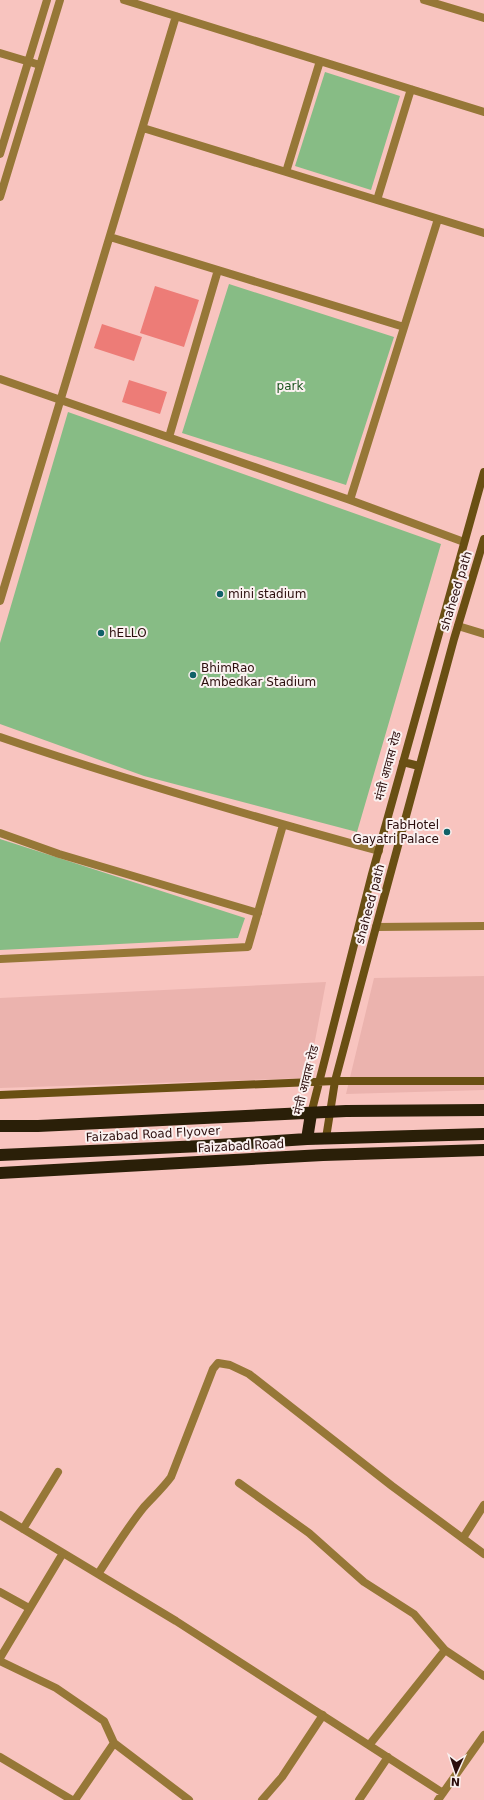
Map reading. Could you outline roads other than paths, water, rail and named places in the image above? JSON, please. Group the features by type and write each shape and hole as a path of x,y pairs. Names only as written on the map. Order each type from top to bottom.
{"highway":[{"path":"0,1126 331,1112 484,1110"},
{"name":"मंत्ती आवास रोड","path":"307,1139 311,1114"},
{"path":"307,1139 484,1134"},
{"name":"Faizabad Road Flyover","path":"0,1155 202,1146 307,1139"},
{"name":"Faizabad Road","path":"0,1173 318,1155 484,1150"}],"street":[{"path":"0,154 46,0"},
{"path":"0,197 60,0"},
{"path":"124,0 484,112"},
{"path":"424,0 484,18"},
{"path":"0,602 176,16"},
{"path":"0,53 40,65"},
{"path":"286,172 320,61"},
{"path":"377,200 411,89"},
{"path":"143,128 484,233"},
{"path":"350,500 438,219"},
{"path":"110,237 404,327"},
{"path":"168,437 218,270"},
{"path":"0,379 350,500 464,542"},
{"name":"मंत्ती आवास रोड","path":"311,1114 379,851 484,472"},
{"name":"shaheed path","path":"326,1138 335,1081 419,766 484,539"},
{"path":"458,626 484,634"},
{"path":"0,737 98,771 282,825 379,851"},
{"path":"403,762 419,766"},
{"path":"0,959 248,947 282,825"},
{"path":"0,833 59,854 258,913"},
{"path":"376,927 484,926"},
{"path":"0,1095 335,1081 484,1081"},
{"path":"98,1574 123,1535 144,1507 163,1488 171,1477 213,1369 218,1363 230,1365 249,1374 392,1486 484,1554"},
{"path":"23,1529 58,1472"},
{"path":"239,1483 309,1533 364,1582 414,1614 445,1650 484,1676"},
{"path":"463,1538 484,1505"},
{"path":"0,1515 176,1621 370,1744 441,1797 484,1735"},
{"path":"0,1658 63,1553"},
{"path":"0,1592 29,1608"},
{"path":"370,1744 445,1650"},
{"path":"0,1661 56,1688 104,1721 114,1743 189,1800"},
{"path":"262,1800 282,1777 323,1715"},
{"path":"75,1800 114,1743"},
{"path":"0,1757 72,1800"},
{"path":"358,1800 388,1757"}],"place":[{"name":"mini stadium","path":"220,594"},
{"name":"hELLO","path":"101,633"},
{"name":"BhimRao Ambedkar Stadium","path":"193,675"},
{"name":"FabHotel Gayatri Palace","path":"447,832"}],"park label":[{"name":"park","path":"290,386"}]}
